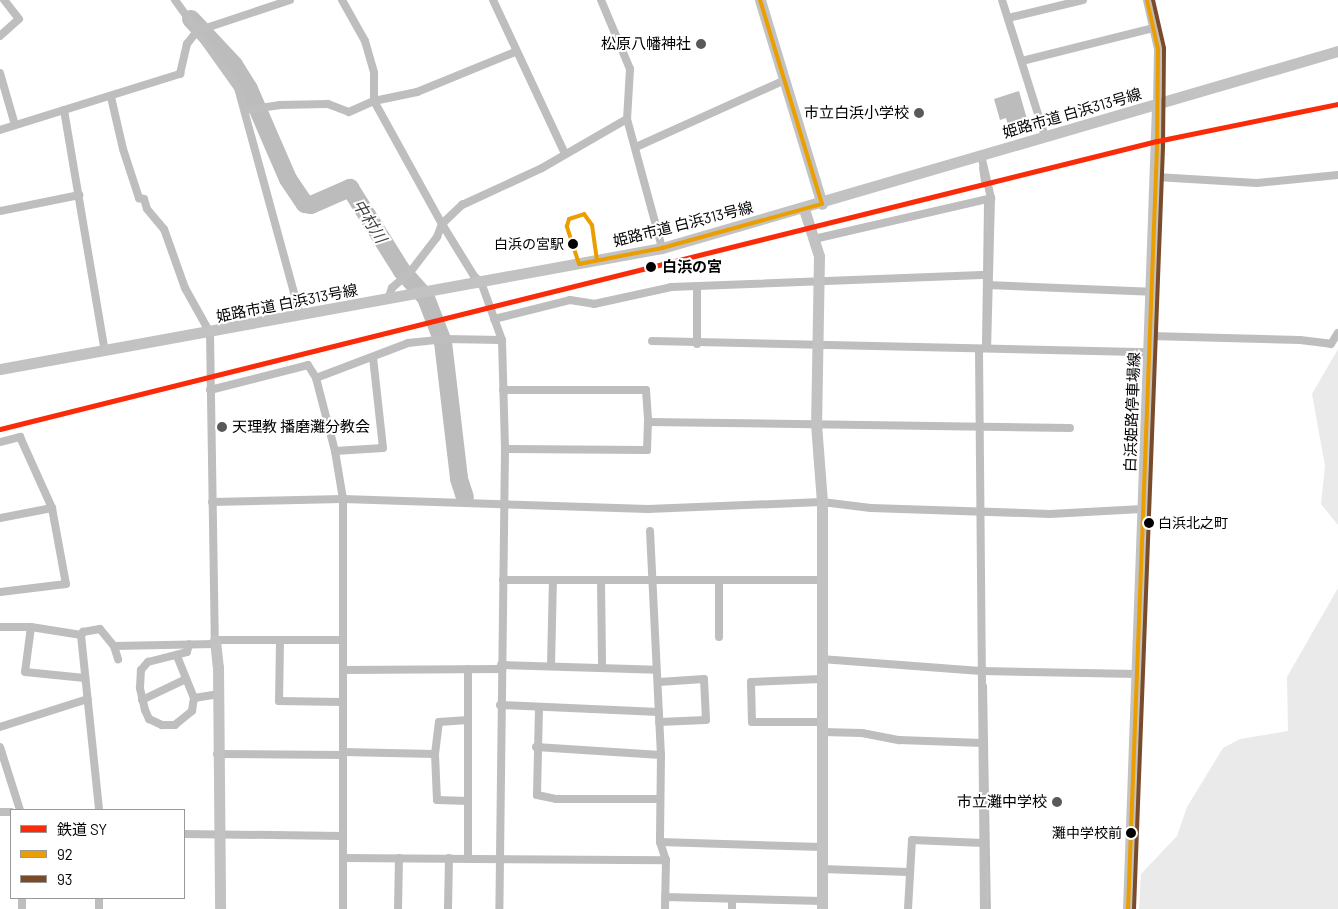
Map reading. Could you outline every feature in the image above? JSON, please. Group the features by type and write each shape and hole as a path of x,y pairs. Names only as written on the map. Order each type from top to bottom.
{"street":[{"path":"0,36 19,19 4,0"},
{"path":"175,0 201,30 231,76 245,110 300,316"},
{"path":"0,130 180,74 187,44 201,30 290,0"},
{"path":"342,0 365,41 374,73 374,101 442,224 474,276 481,282 502,340 505,449 500,705 499,909"},
{"path":"493,0 515,52 565,154"},
{"path":"601,0 630,68 627,118 662,248"},
{"path":"760,0 822,204"},
{"path":"1002,0 1045,136"},
{"path":"1008,18 1083,0"},
{"path":"1147,0 1158,49 1157,105 1338,51"},
{"path":"1022,61 1153,28"},
{"path":"245,110 279,105 328,104 348,112 374,101 417,92 515,52"},
{"path":"0,74 15,126"},
{"path":"636,147 785,80"},
{"path":"111,97 123,149 139,198 144,198 147,209 164,229 185,288 210,333 215,642 218,694 217,754 220,909"},
{"name":"姫路市道 白浜313号線","path":"0,369 210,333 662,248 822,204 1045,136 1157,105"},
{"name":"白浜姫路停車場線","path":"1128,909 1156,177 1157,105"},
{"path":"64,110 105,352"},
{"path":"388,299 392,288 411,271 437,237 442,224 462,205 542,168 627,118"},
{"path":"981,155 991,198 978,427 978,511 984,671 982,743 984,909"},
{"path":"1156,177 1257,183 1338,175"},
{"path":"0,211 79,195"},
{"path":"814,239 991,198"},
{"path":"665,897 822,905 822,502 816,424 819,256 804,209"},
{"path":"494,319 570,300 594,304 671,287 697,288 988,276"},
{"path":"987,285 1151,292"},
{"path":"697,288 697,344"},
{"path":"1150,336 1300,340 1331,344 1338,333"},
{"path":"316,378 373,358 408,343 445,339 502,340"},
{"path":"652,341 697,344 1149,352"},
{"path":"335,451 383,448 373,358"},
{"path":"210,390 308,365 316,378 335,451 343,499 342,909"},
{"path":"503,390 646,390 648,422 648,450 505,449"},
{"path":"648,422 1070,428"},
{"path":"0,442 20,437 52,508 66,584 0,592"},
{"path":"212,502 343,499 648,509 822,502 871,508 1050,514 1142,509"},
{"path":"0,518 52,508"},
{"path":"650,531 656,670 659,682 661,754 660,842 666,860 665,909"},
{"path":"503,580 822,580"},
{"path":"551,666 553,580"},
{"path":"601,580 602,668"},
{"path":"719,580 719,637"},
{"path":"0,627 31,627 81,635 83,632 100,629 114,646 118,659"},
{"path":"31,627 25,672 85,678"},
{"path":"81,635 99,809"},
{"path":"114,646 280,640 343,640"},
{"path":"280,640 279,701 343,702"},
{"path":"177,656 194,698 192,711 175,725 162,725 149,719 142,700 141,670 156,659 177,656 187,652 189,644"},
{"path":"821,659 984,671 1137,674"},
{"path":"343,670 551,666 656,670"},
{"path":"468,669 468,859"},
{"path":"142,700 186,679"},
{"path":"659,682 704,679 706,720 660,722"},
{"path":"821,679 752,682 752,722 822,727 899,740 982,743"},
{"path":"194,698 218,694"},
{"path":"0,726 88,699"},
{"path":"500,705 660,712"},
{"path":"539,707 536,747 537,795 542,798 660,799"},
{"path":"468,720 439,722 435,754 437,800 468,801"},
{"path":"0,747 20,809"},
{"path":"536,747 661,754"},
{"path":"217,754 435,754"},
{"path":"185,834 219,836 343,836"},
{"path":"908,909 908,872 912,840 983,843"},
{"path":"660,842 822,847"},
{"path":"343,858 666,860"},
{"path":"398,909 399,858"},
{"path":"448,909 449,858"},
{"path":"822,869 908,872"},
{"path":"732,899 732,909"}],"shaded area":[{"path":"1019,91 1029,126 1010,132 1006,118 1000,120 994,99"},
{"path":"1338,349 1338,525 1321,504 1325,466 1312,394"},
{"path":"1338,588 1338,909 1139,909 1141,874 1177,836 1187,807 1223,748 1240,739 1288,731 1287,677"}],"waterway":[{"name":"中村川","path":"191,19 234,65 249,89 288,179 305,204 311,205 350,188 402,271 426,298 443,342 459,479 465,497"},
{"path":"980,167 982,181"},
{"path":"983,347 985,203"},
{"path":"985,685 989,909"}],"rail line":[{"name":"SY","path":"0,429 1157,141 1338,104"}],"transit line":[{"name":"92","path":"760,0 822,204"},
{"name":"92","path":"1128,909 1157,146 1158,49 1147,0"},
{"name":"93","path":"1134,909 1163,146 1164,48 1153,0"},
{"name":"92","path":"579,264 662,248 822,204"},
{"name":"92","path":"579,264 567,226 569,219 584,214 592,225 597,260"}],"place":[{"name":"松原八幡神社","path":"701,44"},
{"name":"市立白浜小学校","path":"919,113"},
{"name":"白浜の宮駅","path":"573,244"},
{"name":"白浜の宮","path":"651,267"},
{"name":"天理教 播磨灘分教会","path":"222,427"},
{"name":"白浜北之町","path":"1149,523"},
{"name":"市立灘中学校","path":"1057,802"},
{"name":"灘中学校前","path":"1131,833"}]}
